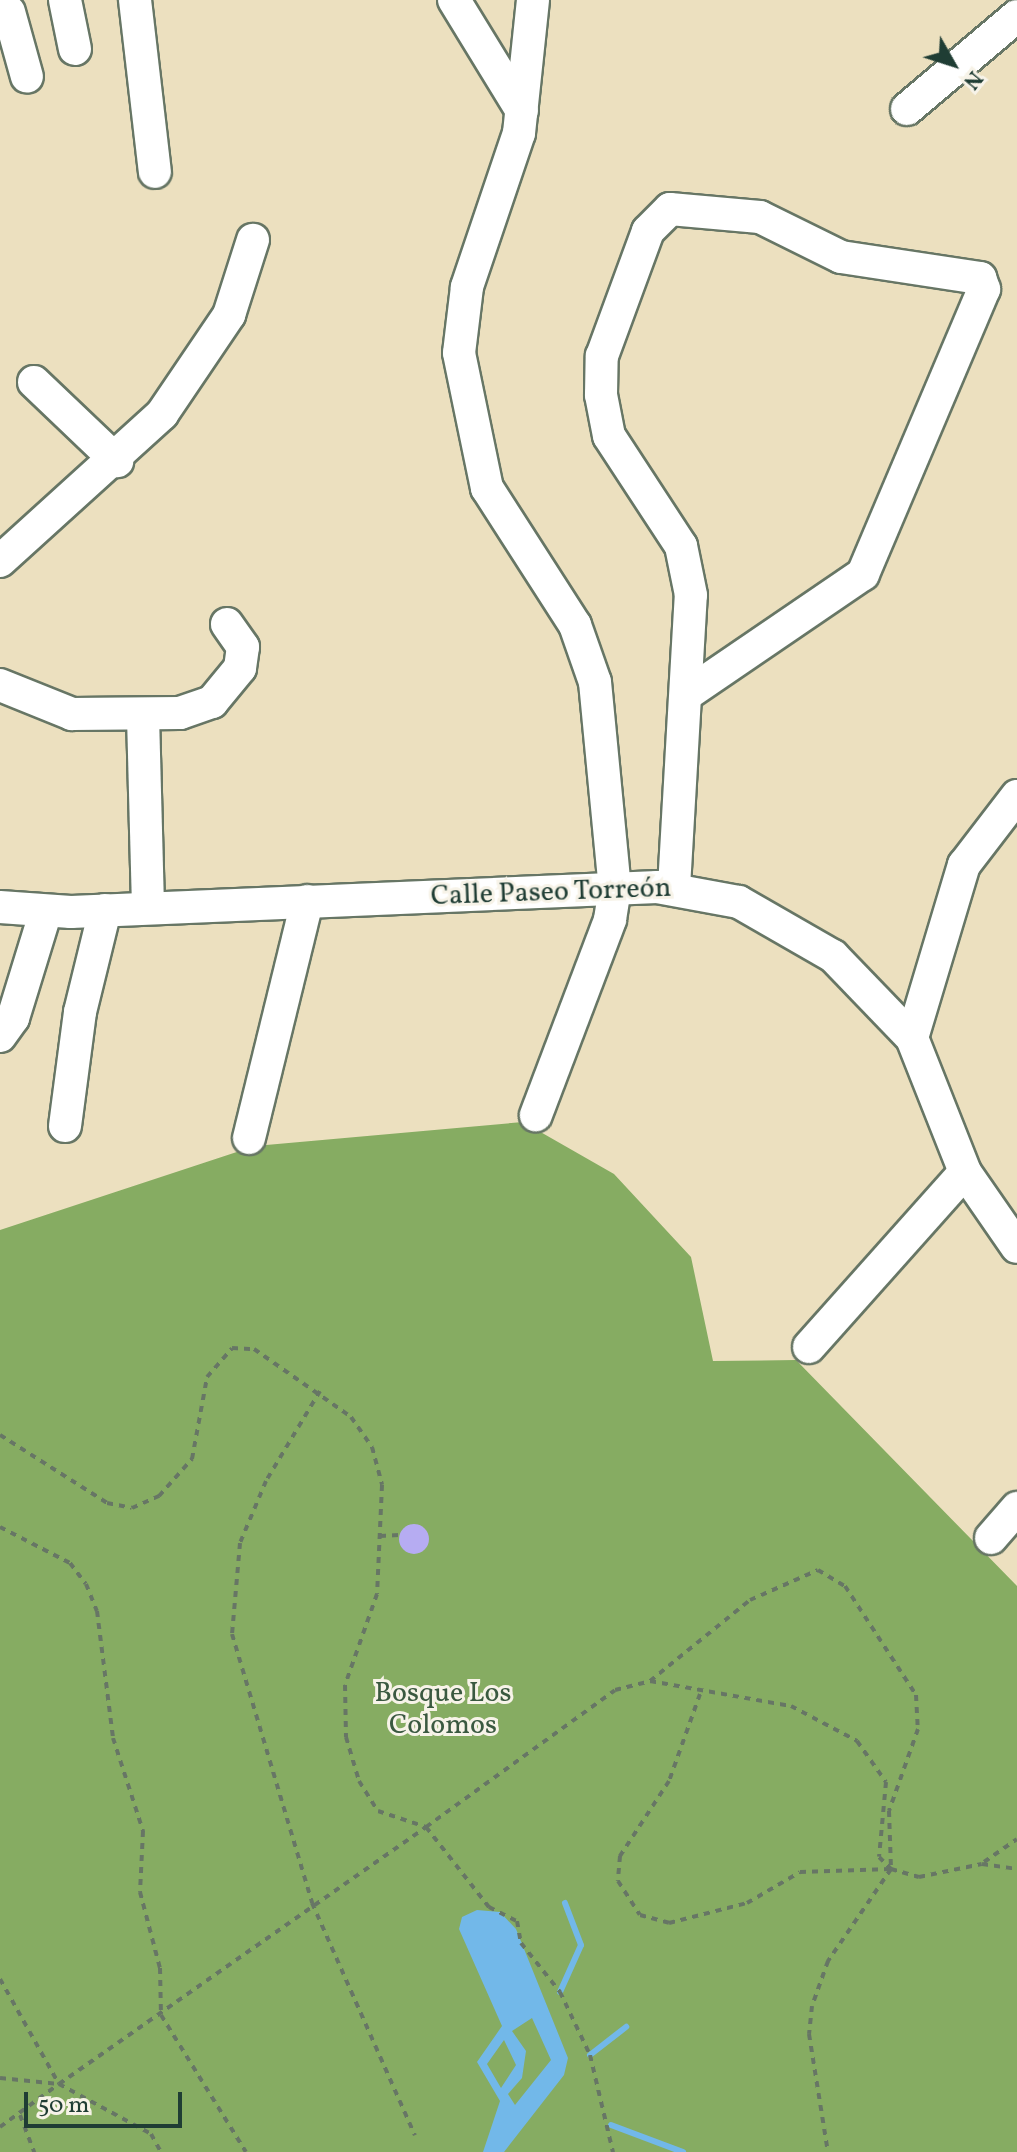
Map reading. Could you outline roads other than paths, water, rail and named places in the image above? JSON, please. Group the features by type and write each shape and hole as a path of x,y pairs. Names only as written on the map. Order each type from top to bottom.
{"street":[{"path":"65,0 75,49"},
{"path":"135,0 155,172"},
{"path":"454,0 522,111"},
{"path":"533,0 522,111 459,323 464,401 500,516 585,650 601,716 615,888 610,920 536,1115"},
{"path":"12,10 27,77"},
{"path":"907,109 1017,16"},
{"path":"674,887 675,775 690,692 691,595 681,546 609,436 601,395 602,356 658,214 760,217 853,261 980,278 984,289 863,574 690,692"},
{"path":"0,561 123,454 204,358 247,274 253,240"},
{"path":"34,382 123,454"},
{"path":"0,685 72,714 143,716 197,708 221,694 243,656 239,634 227,624"},
{"path":"143,716 148,908"},
{"path":"912,1038 964,865 1017,796"},
{"name":"Calle Paseo Torreón","path":"0,907 46,911 105,910 674,887 739,902 817,944 863,981 912,1038 965,1172 1017,1247"},
{"path":"249,1138 307,901"},
{"path":"65,1126 80,1012 105,910"},
{"path":"0,1036 18,1004 46,911"},
{"path":"809,1347 965,1172"},
{"path":"991,1538 1017,1508"}],"water":[{"path":"477,1910 500,1912 516,1929 568,2058 564,2075 504,2152 483,2152 500,2101 477,2062 502,2026 459,1929 462,1917","holes":["532,2018 551,2060 515,2105 508,2094 522,2078 526,2051 512,2031","504,2040 516,2065 501,2088 487,2064"]}],"waterway":[{"path":"560,1992 581,1945 565,1903"},
{"path":"590,2055 626,2027"},
{"path":"611,2125 683,2152"}],"park label":[{"name":"Bosque Los Colomos","path":"443,1710"}]}
